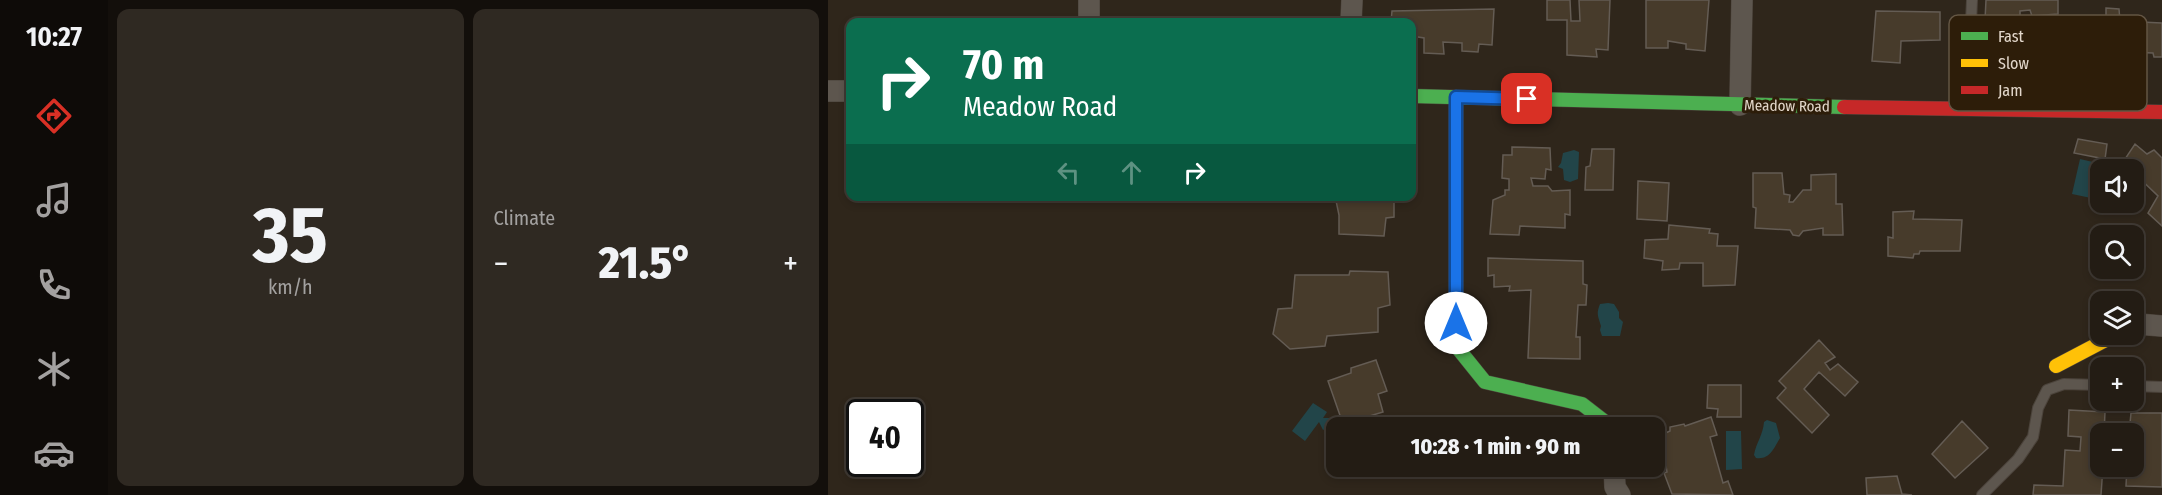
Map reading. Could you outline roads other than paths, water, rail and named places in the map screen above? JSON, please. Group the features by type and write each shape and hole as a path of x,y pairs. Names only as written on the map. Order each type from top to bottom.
{"street":[{"path":"1089,0 1089,18"},
{"path":"1351,18 1352,0"},
{"path":"1740,105 1742,0"},
{"path":"828,92 846,91"},
{"name":"Meadow Road","path":"1416,96 1949,110"},
{"path":"1456,97 1456,345 1485,382 1582,404 1599,417"},
{"name":"Meadow Road","path":"2067,111 2162,112"},
{"path":"2144,324 2162,326"},
{"path":"2056,366 2096,345"},
{"path":"1615,477 1615,487 1620,495"}],"lane":[{"path":"1971,15 1972,0"},
{"path":"1983,495 2018,459 2032,437 2038,408 2047,390 2064,384 2090,385"},
{"path":"2144,386 2162,387"}],"water":[{"path":"1574,150 1579,152 1578,179 1570,182 1564,180 1563,169 1558,167 1563,153"},
{"path":"2080,159 2090,161 2090,198 2072,194"},
{"path":"1600,304 1614,304 1623,322 1620,336 1602,336 1598,310"},
{"path":"1313,403 1327,412 1323,418 1326,418 1326,428 1323,430 1319,422 1305,441 1292,431"},
{"path":"1767,420 1776,423 1780,438 1768,455 1756,458 1755,451 1764,422"},
{"path":"1726,431 1741,431 1742,469 1726,470"}]}
